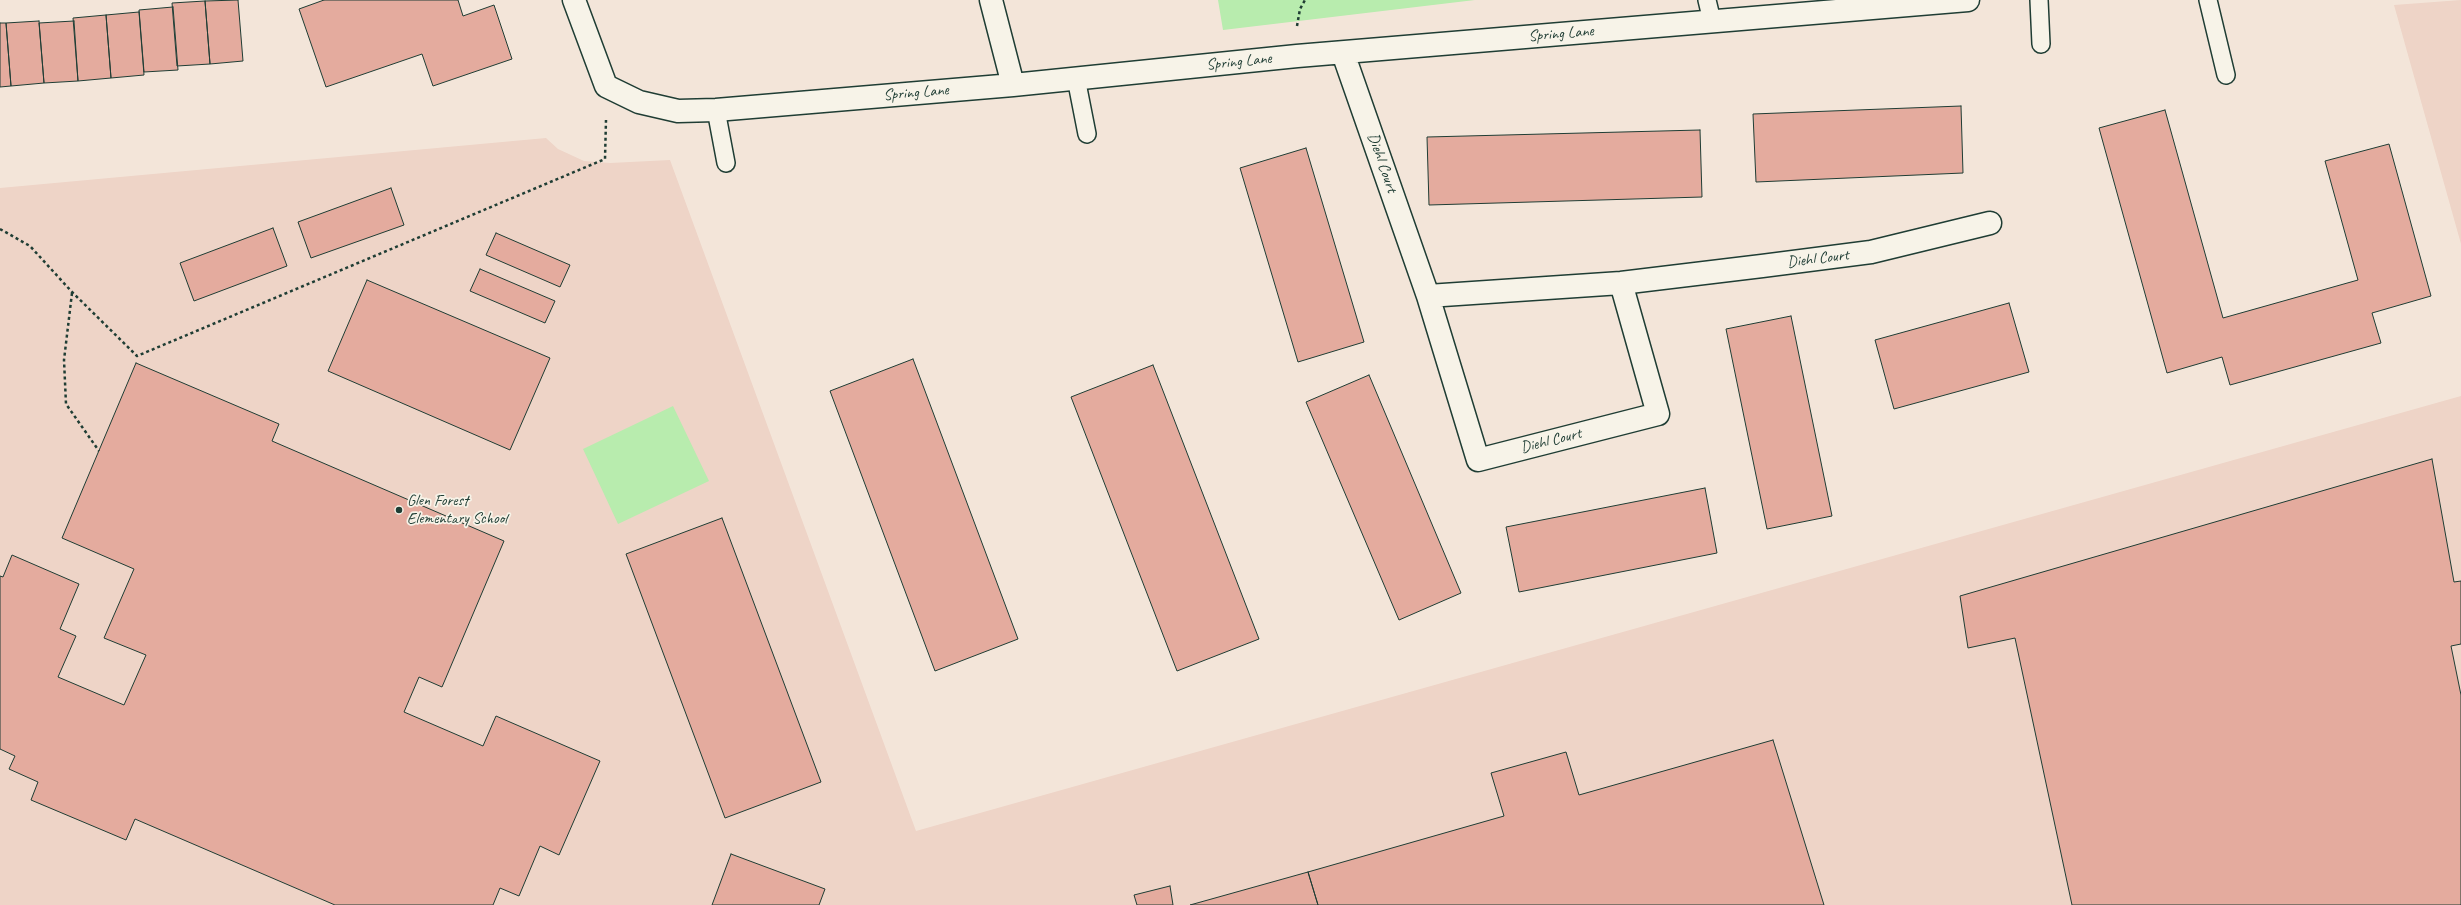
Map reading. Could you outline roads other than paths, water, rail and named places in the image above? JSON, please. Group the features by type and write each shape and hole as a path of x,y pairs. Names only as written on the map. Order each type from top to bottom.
{"street":[{"name":"Spring Lane","path":"574,0 606,86 638,102 678,111 716,110 1013,85 1344,53 1968,0"},
{"path":"991,0 1013,85"},
{"name":"Diehl Court","path":"1344,53 1428,296 1478,460 1658,414 1621,283"},
{"name":"Diehl Court","path":"1428,296 1621,283 1871,252 1990,223"}],"lane":[{"path":"1707,0 1712,21"},
{"path":"2039,0 2041,44"},
{"path":"2208,0 2226,75"},
{"path":"1076,78 1087,134"},
{"path":"716,110 726,163"}],"place":[{"name":"Glen Forest Elementary School","path":"399,510"}]}
